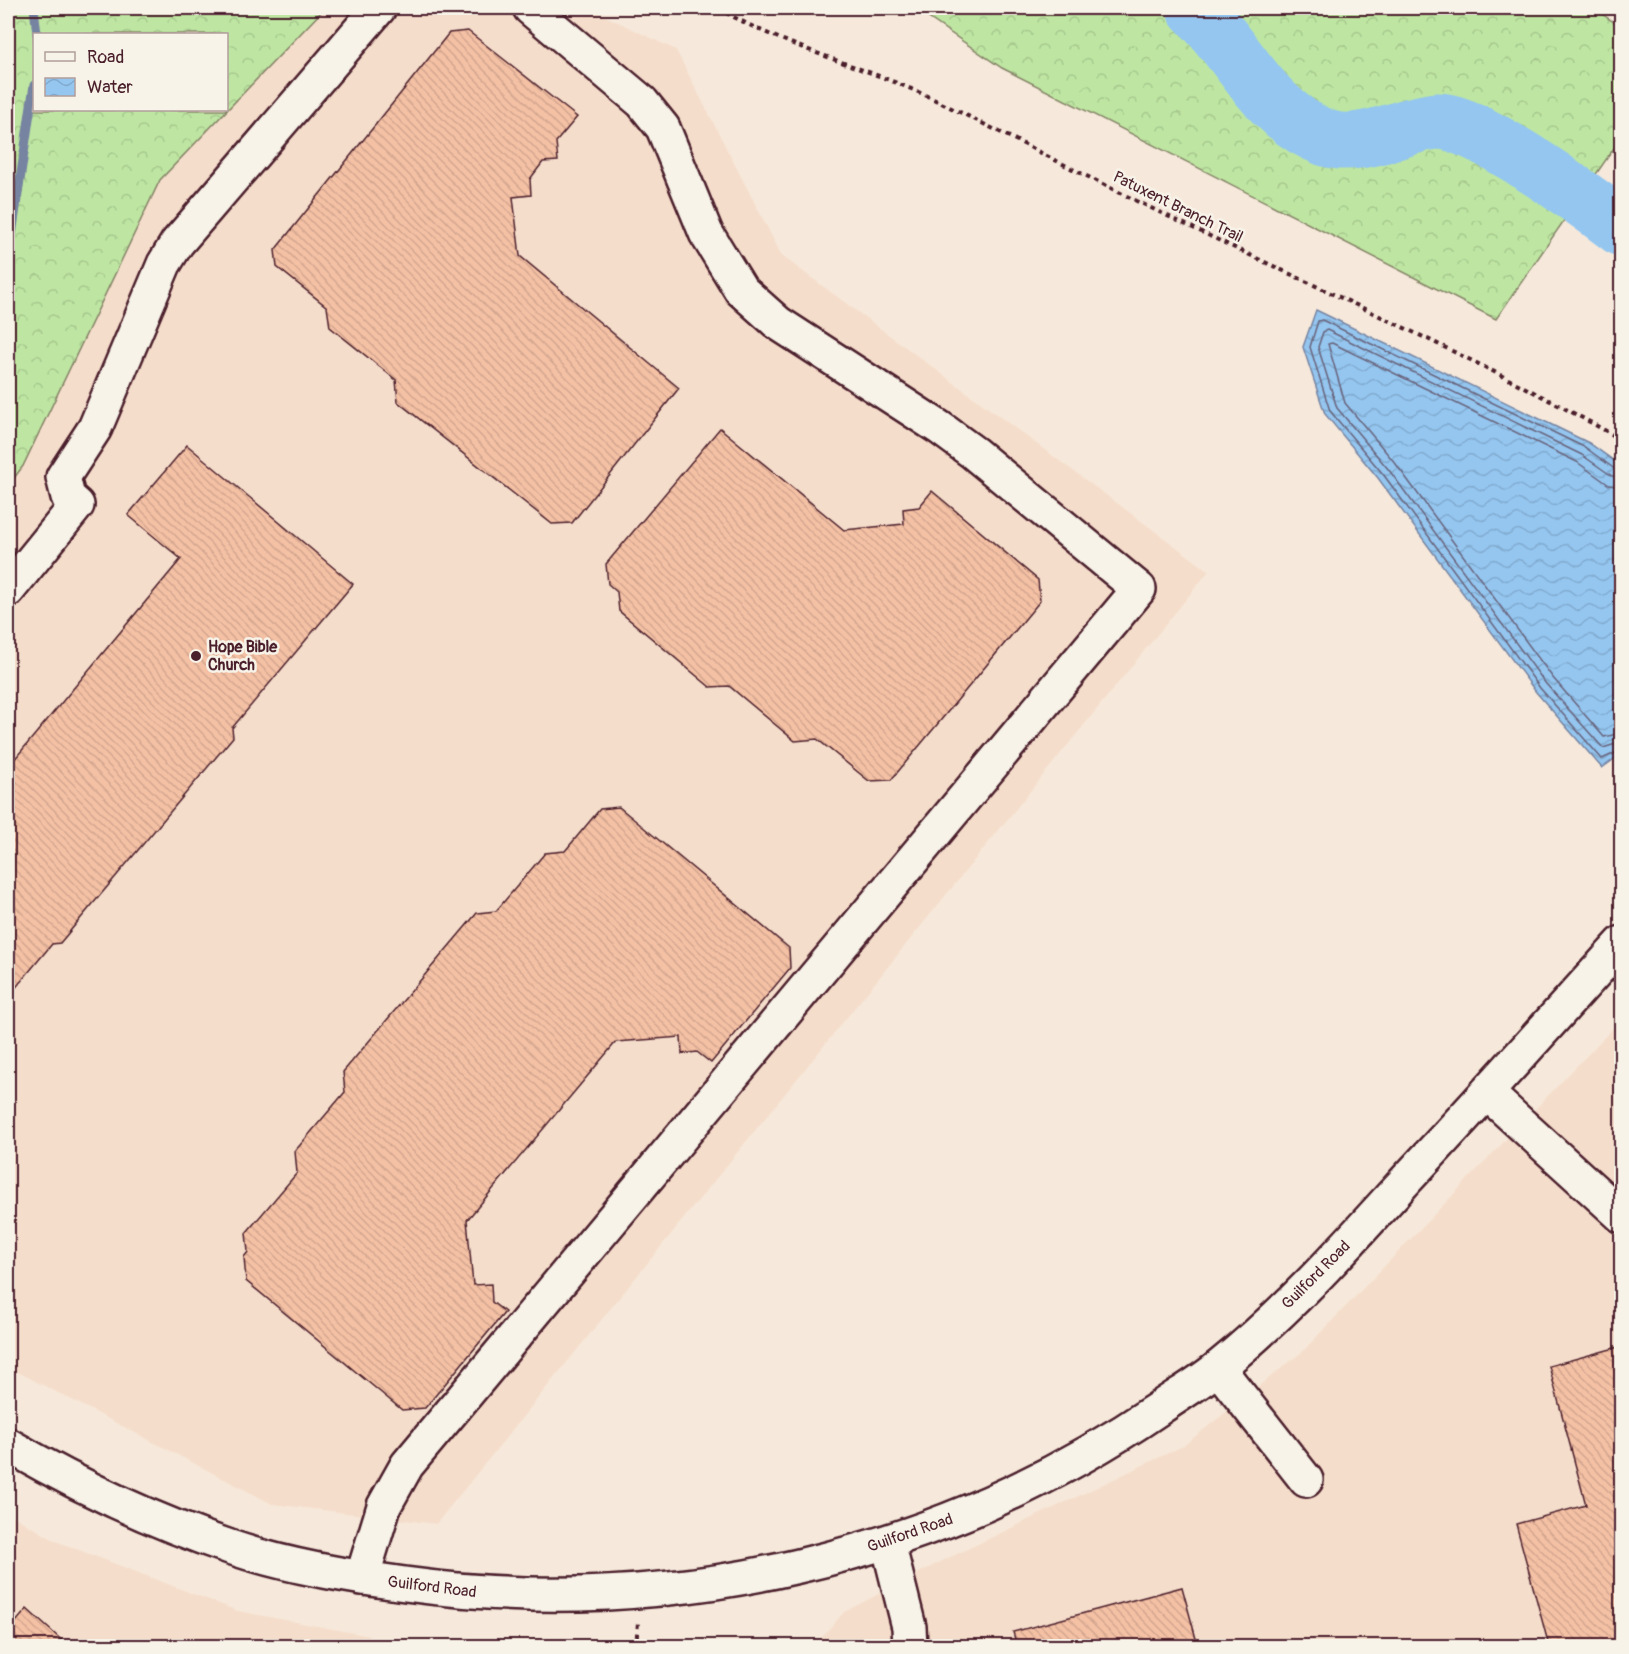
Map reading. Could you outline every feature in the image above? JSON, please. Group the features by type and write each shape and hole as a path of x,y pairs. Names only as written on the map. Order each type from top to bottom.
{"street":[{"path":"8,591 77,506 68,497 63,477 95,428 159,274 177,243 378,8"},
{"path":"362,1578 384,1506 407,1465 1139,589 965,447 778,323 741,290 705,233 663,128 642,102 530,8"},
{"name":"Guilford Road","path":"8,1445 72,1482 176,1527 232,1548 275,1560 362,1578 498,1594 568,1596 642,1592 794,1568 888,1543 960,1516 1034,1482 1105,1445 1218,1368 1311,1284 1622,943"},
{"path":"1487,1093 1622,1216"},
{"path":"1218,1368 1306,1480"},
{"path":"888,1543 909,1627 910,1647"}],"path":[{"name":"Patuxent Branch Trail","path":"718,8 781,40 902,84 1192,228 1382,316 1527,388 1622,440"}],"shaded area":[{"path":"325,8 589,8 676,50 782,256 1209,571 436,1524 272,1504 8,1367 8,486 23,466 160,180"},
{"path":"1615,1026 1621,1031 1621,1646 814,1646 844,1612 942,1561 1183,1446 1302,1352"},
{"path":"8,1513 56,1541 238,1611 370,1636 360,1646 8,1646"}],"green space":[{"path":"8,8 325,8 228,109 228,33 33,33 33,111 226,111 160,180 23,466 8,486"},
{"path":"914,8 1593,8 1621,27 1621,138 1496,319 1002,68"}],"water":[{"path":"1316,310 1589,443 1621,466 1621,754 1602,768 1536,692 1378,478 1325,414 1303,347"}],"building":[{"path":"468,31 577,117 556,142 558,161 543,162 530,179 531,195 513,197 520,256 679,388 572,523 552,524 398,402 396,380 330,327 327,307 277,267 275,250 449,33"},
{"path":"720,428 844,530 904,524 903,509 919,507 932,491 1038,580 1040,601 891,780 869,781 817,739 795,741 729,686 710,687 619,611 617,592 608,584 606,564"},
{"name":"Hope Bible Church","path":"187,445 353,584 232,728 233,737 60,943 52,944 8,997 8,767 181,559 128,515"},
{"path":"619,807 789,948 790,968 711,1063 697,1052 682,1054 681,1037 616,1042 467,1220 473,1285 491,1284 492,1302 505,1312 425,1408 402,1410 246,1281 244,1257 248,1252 246,1233 297,1173 295,1151 345,1092 343,1072 477,913 496,911 545,853 565,851 600,809"},
{"path":"1622,1346 1622,1646 1549,1646 1516,1524 1586,1505 1549,1366"},
{"path":"1182,1587 1198,1646 1017,1646 1013,1632"},
{"path":"27,1609 68,1646 8,1646 8,1631"}],"waterway":[{"path":"34,8 37,33"},
{"path":"1195,8 1211,24 1270,98 1286,115 1305,128 1326,138 1353,141 1424,123 1437,121 1455,124 1504,147 1585,200 1622,228"},
{"path":"8,262 33,92"}],"place":[{"name":"Hope Bible Church","path":"196,656"}]}
